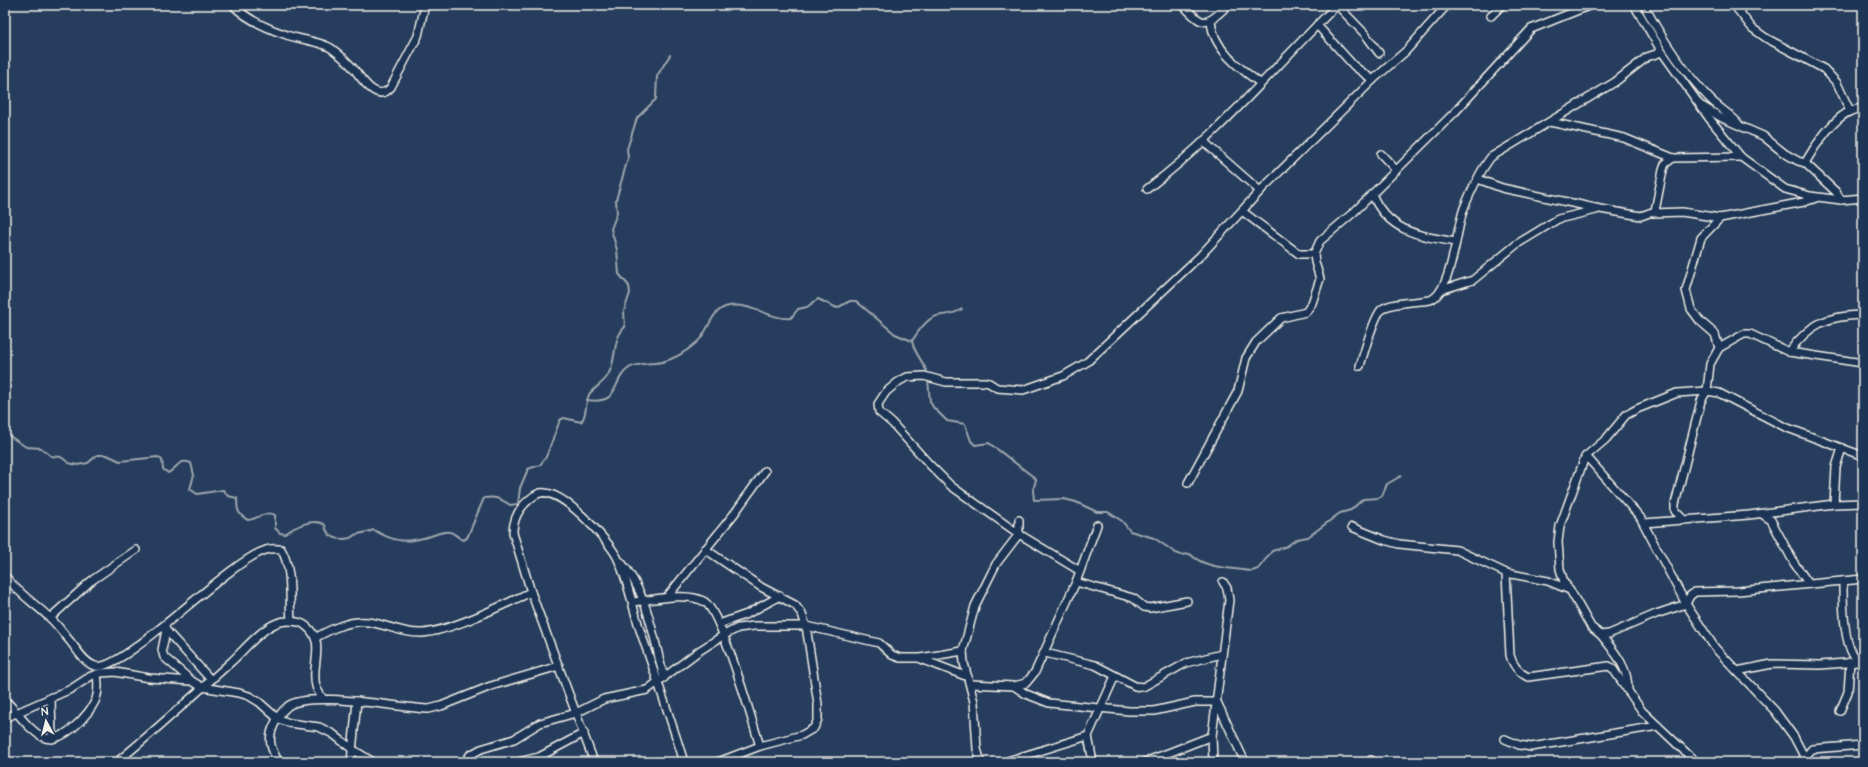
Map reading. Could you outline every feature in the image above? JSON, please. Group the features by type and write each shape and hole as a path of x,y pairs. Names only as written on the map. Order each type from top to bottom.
{"street":[{"path":"233,5 242,13 283,34 329,47 343,57 362,81 373,90 382,93 391,87 418,36 425,5"},
{"path":"1183,5 1198,21 1206,22 1211,20 1228,5"},
{"path":"1147,189 1168,173 1234,113 1260,83 1337,5 1365,34 1379,53"},
{"path":"1080,571 1019,534 964,495 930,465 902,433 879,412 878,404 898,382 915,376 928,376 946,382 984,382 997,388 1023,390 1063,376 1087,362 1200,256 1260,191 1373,80 1406,51 1447,5"},
{"path":"1491,16 1502,5"},
{"path":"1188,483 1238,391 1246,358 1256,342 1281,318 1306,312 1312,303 1320,279 1314,254 1320,241 1372,194 1455,112 1532,29 1591,5"},
{"path":"1634,5 1662,52 1700,105 1741,157 1785,189 1817,197 1841,200 1862,198"},
{"path":"1644,5 1665,41 1689,75 1712,100 1740,125"},
{"path":"1734,5 1752,28 1766,38 1824,69 1837,83 1850,111"},
{"path":"1211,20 1213,37 1240,68 1260,83"},
{"path":"1317,25 1354,66 1373,80"},
{"path":"1360,366 1371,331 1381,310 1388,306 1436,298 1441,290 1456,242 1464,208 1491,157 1615,82 1647,57 1662,52"},
{"path":"1700,105 1722,118 1763,136 1784,153 1798,161 1805,163 1836,192 1841,200"},
{"path":"1805,163 1811,152 1830,128 1850,111 1863,108"},
{"path":"1550,122 1624,138 1672,158 1741,157"},
{"path":"1203,141 1260,191"},
{"path":"1381,154 1396,170"},
{"path":"1653,213 1655,211 1665,164 1672,158"},
{"path":"1478,179 1502,188 1600,209 1641,216 1653,213 1682,212 1720,218 1804,202 1817,197"},
{"path":"1372,194 1377,207 1399,227 1420,236 1456,242"},
{"path":"1441,290 1473,280 1517,244 1558,219 1600,209"},
{"path":"1242,211 1299,254 1314,254"},
{"path":"1719,348 1715,334 1700,321 1691,309 1686,290 1701,238 1720,218"},
{"path":"1789,352 1801,336 1812,327 1836,318 1863,315"},
{"path":"1684,520 1675,511 1674,504 1701,402 1708,391 1710,364 1719,348 1744,334 1750,334 1789,352 1863,363"},
{"path":"1628,692 1629,682 1625,668 1601,635 1591,627 1564,582 1560,569 1558,542 1560,526 1586,456 1606,439 1626,415 1676,393 1708,391 1719,393 1785,427 1863,456"},
{"path":"1834,504 1836,467 1842,448"},
{"path":"1586,456 1644,523 1686,604 1715,648 1775,711 1794,737 1806,760"},
{"path":"667,597 765,471"},
{"path":"594,762 531,592 516,546 513,523 519,511 530,499 540,493 551,494 564,502 586,520 608,543 617,558 632,577 642,601 650,622 661,680"},
{"path":"1644,523 1762,514 1834,504 1863,503"},
{"path":"1762,514 1772,520 1794,563 1809,584"},
{"path":"980,762 969,680 963,651 975,606 996,564 1019,534 1019,520"},
{"path":"920,658 969,680 1014,686 1026,683 1035,672 1045,653 1076,582 1097,525"},
{"path":"1352,527 1384,540 1399,544 1457,550 1506,573 1548,581 1570,590"},
{"path":"5,576 16,590 50,618 83,657 94,666 105,666 114,662 164,628 253,555 268,549 281,549 286,558 291,621"},
{"path":"705,549 760,587 795,605 802,614 806,626 818,704 818,719 814,728 802,735 760,746 718,762"},
{"path":"50,618 91,581 136,550"},
{"path":"617,558 661,680 684,762"},
{"path":"1506,573 1510,655 1512,662 1522,674 1528,676 1609,666 1613,669 1642,711 1696,762"},
{"path":"1601,635 1609,634 1656,614 1686,604 1690,596 1695,592 1738,591 1863,579"},
{"path":"1840,711 1848,692 1857,662 1849,647 1843,581"},
{"path":"1076,582 1133,598 1144,607 1150,608 1187,601"},
{"path":"1213,762 1212,736 1228,600 1228,588 1223,582"},
{"path":"315,638 346,624 367,622 403,632 422,633 457,623 531,592"},
{"path":"719,624 747,614 780,596"},
{"path":"633,602 667,597 689,597 705,602 724,635 760,746"},
{"path":"117,762 211,680 256,638 277,624 291,621 306,626 315,638 318,655 315,676 316,687 323,699"},
{"path":"465,762 470,755 482,749 514,740 540,723 576,713 604,699 647,690 724,635 738,628 754,626 806,626 879,643 892,655 900,658 920,658 963,651"},
{"path":"164,628 211,680"},
{"path":"164,628 162,650 164,657 192,681 202,687 249,696 259,702 277,718 289,723 319,727 333,734 352,749 373,762"},
{"path":"1045,653 1095,665 1135,686 1143,687 1186,663 1222,654"},
{"path":"1737,671 1772,664 1820,665 1857,662"},
{"path":"279,762 272,752 270,735 277,718 289,705 309,699 323,699 357,701 429,710 491,686 559,666"},
{"path":"5,718 71,689 97,674 115,672 149,678 192,681"},
{"path":"5,700 16,713 43,738 52,739 63,736 78,723 92,707 98,688 97,674"},
{"path":"1093,762 1088,736 1115,676"},
{"path":"1014,686 1026,694 1049,703 1101,708 1154,711 1195,702 1217,702"},
{"path":"51,698 52,739"},
{"path":"351,762 357,701"},
{"path":"1217,702 1245,762"},
{"path":"1505,738 1519,745 1531,747 1658,726"},
{"path":"518,762 539,757 584,733"},
{"path":"1004,762 1088,736"},
{"path":"1145,762 1212,736"},
{"path":"1806,760 1812,749 1863,745"}],"waterway":[{"path":"5,433 26,447 41,448 51,456 61,457 69,463 77,465 88,463 97,455 107,455 120,461 158,457 162,460 163,469 168,473 178,464 183,462 191,463 194,475 190,489 197,494 223,490 228,496 237,498 238,511 248,520 265,514 275,515 275,528 280,533 285,534 299,526 310,522 315,522 325,525 330,535 341,539 350,538 355,534 374,530 388,537 408,541 448,532 453,533 463,540 467,538 484,498 498,498 510,505 518,504 520,488 528,469 540,465 546,457 560,420 564,418 581,422 585,416 587,401 590,393 605,379 611,367 618,337 625,327 624,311 630,293 629,286 619,274 617,250 611,229 617,213 616,200 628,158 627,149 637,118 656,99 657,76 670,55"},
{"path":"587,400 598,401 611,396 623,373 632,366 662,362 684,352 701,338 717,312 722,308 729,306 745,306 783,318 791,318 798,309 807,307 818,299 837,308 850,301 856,301 895,334 912,341"},
{"path":"928,376 925,366 915,350 912,341 923,326 933,317 953,313 962,309"},
{"path":"928,380 930,401 933,407 947,421 965,424 971,441 975,445 989,443 1035,478 1036,480 1033,490 1034,500 1064,499 1076,502 1097,512 1108,512 1122,521 1130,531 1154,538 1176,553 1181,555 1190,554 1203,563 1220,567 1252,571 1258,569 1272,551 1287,546 1297,539 1308,537 1340,513 1351,510 1363,499 1378,498 1382,496 1387,484 1401,476"}]}
